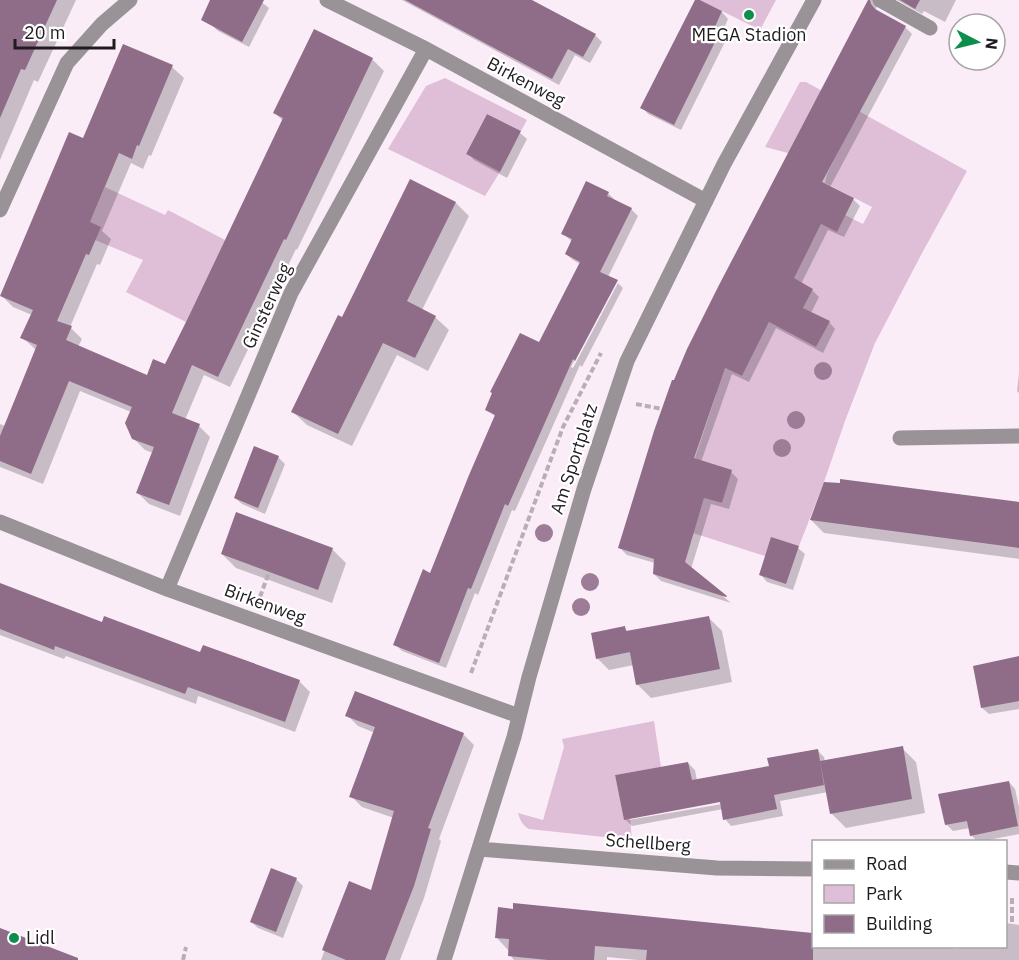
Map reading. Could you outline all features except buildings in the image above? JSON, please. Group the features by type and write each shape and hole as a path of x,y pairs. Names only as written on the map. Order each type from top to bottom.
{"street":[{"path":"0,210 67,63 102,24 130,0"},
{"name":"Birkenweg","path":"327,0 426,49 706,201"},
{"name":"Am Sportplatz","path":"444,960 519,716 584,489 627,361 729,154 814,0"},
{"path":"880,0 930,28"},
{"name":"Ginsterweg","path":"167,589 291,293 426,49"},
{"path":"900,438 1019,436"},
{"name":"Birkenweg","path":"0,522 167,589 519,716"},
{"name":"Schellberg","path":"479,849 717,868 812,869"}],"path":[{"path":"463,696 563,427 606,343"},
{"path":"630,402 662,409"},
{"path":"257,603 269,572"},
{"path":"1012,889 1012,922"},
{"path":"183,960 186,947"}],"green space":[{"name":"MEGA Stadion","path":"700,0 776,0 760,30"},
{"path":"445,78 527,120 521,131 487,114 466,154 500,172 485,196 388,149 426,86"},
{"path":"800,82 806,82 967,171 875,343 799,546 765,556 693,533 704,498 722,503 726,489 695,458 716,395 714,363 742,376 769,322 816,347 829,321 803,308 813,289 786,274 804,240 811,244 821,224 837,231 845,215 863,224 872,207 825,183 827,174 852,124 788,153 765,147"},
{"path":"105,187 165,215 168,210 225,240 186,322 126,292 143,260 95,240 90,222"},
{"path":"654,721 661,767 615,775 624,819 630,818 632,840 529,829 523,824 518,813 543,820 564,747 562,739"}],"place":[{"name":"MEGA Stadion","path":"749,15"},
{"name":"Lidl","path":"14,938"}]}
